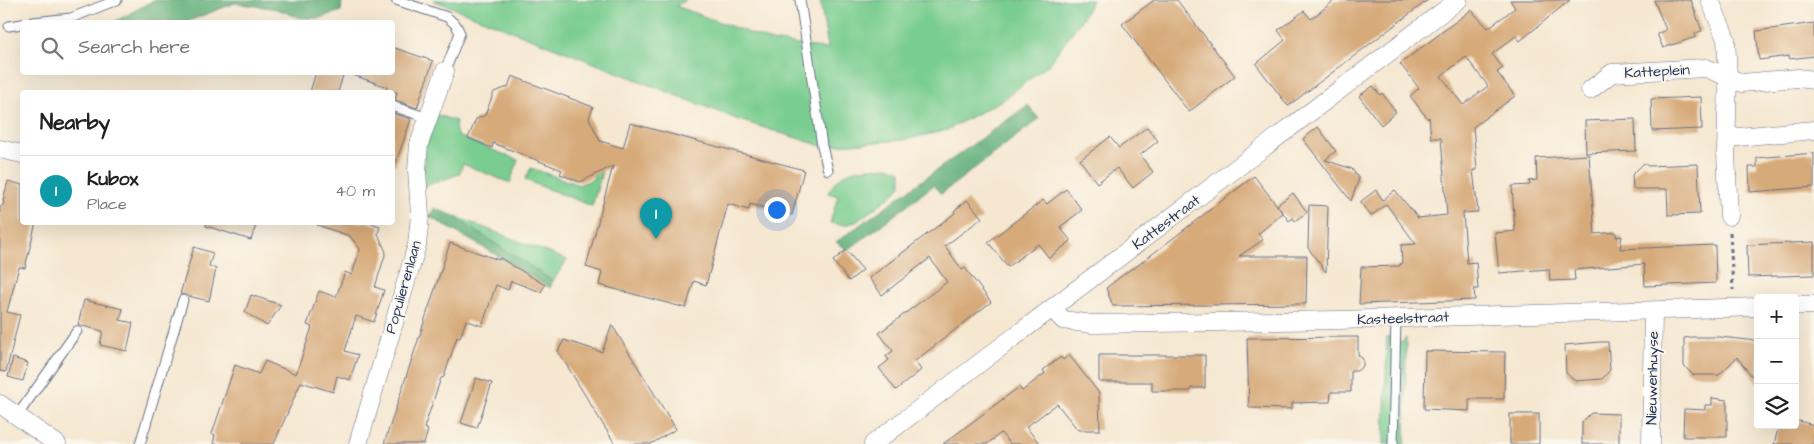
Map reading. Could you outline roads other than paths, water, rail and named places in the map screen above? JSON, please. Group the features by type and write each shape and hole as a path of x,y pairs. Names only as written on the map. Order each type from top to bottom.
{"street":[{"name":"Kattestraat","path":"882,442 1458,0"},
{"path":"1710,0 1726,39 1728,76 1728,138 1726,153 1729,216"},
{"name":"Katteplein","path":"1590,90 1612,73 1706,68 1742,82 1798,78 1814,80"},
{"name":"Populierenlaan","path":"358,444 417,245 420,216 417,170 418,144 445,71"},
{"path":"1728,138 1814,130"},
{"path":"0,149 20,154"},
{"path":"1799,305 1814,305"},
{"name":"Kasteelstraat","path":"1053,309 1063,320 1092,324 1396,318 1754,307"},
{"name":"Nieuwenhuyse","path":"1651,444 1653,311"},
{"path":"0,404 58,444"}],"lane":[{"path":"52,20 71,18 117,0"},
{"path":"396,0 447,17 456,25 460,33 445,71"},
{"path":"800,0 822,146 828,170"},
{"path":"9,26 20,24"},
{"path":"395,107 428,118"},
{"path":"140,444 183,300"},
{"path":"1393,444 1396,318"},
{"path":"17,416 77,331"}],"place":[{"name":"Kubox","path":"656,239"}]}
